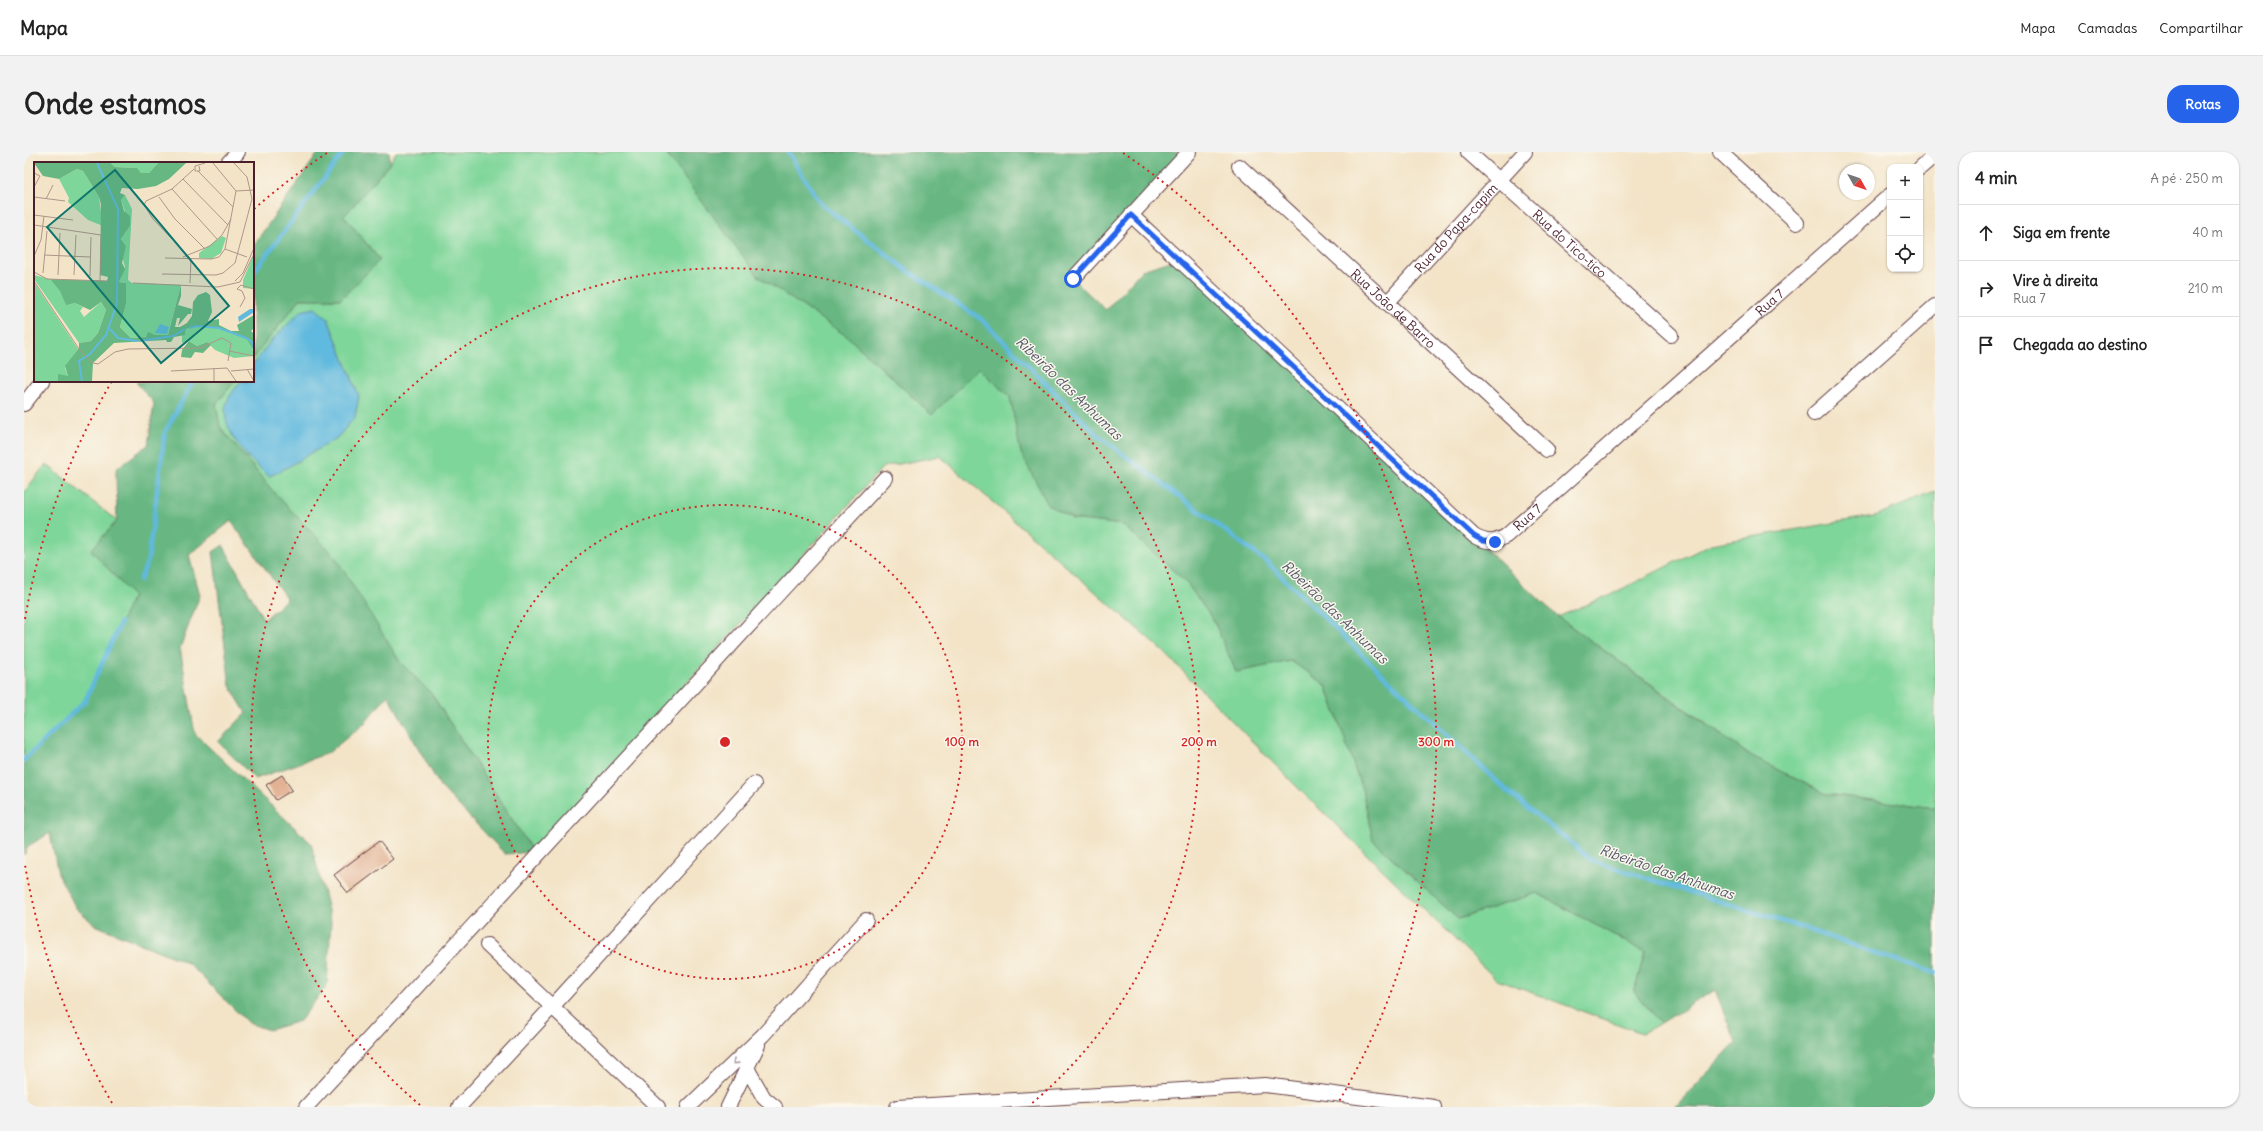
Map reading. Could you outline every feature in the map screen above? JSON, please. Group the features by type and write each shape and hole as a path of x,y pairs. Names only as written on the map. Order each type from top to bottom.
{"street":[{"path":"229,162 238,152"},
{"path":"1073,279 1189,152"},
{"name":"Rua do Tico-tico","path":"1468,152 1671,335"},
{"name":"Rua do Papa-capim","path":"1387,303 1525,152"},
{"path":"1720,152 1797,223"},
{"path":"1923,165 1935,155"},
{"name":"Rua João de Barro","path":"1239,166 1547,450"},
{"name":"Rua 7","path":"1131,215 1474,536 1483,541 1495,542 1506,536 1887,198"},
{"path":"1814,414 1935,306"},
{"path":"24,404 41,382"},
{"path":"306,1107 885,478"},
{"path":"459,1107 552,1007 754,784"},
{"path":"688,1107 763,1035 866,920"},
{"path":"487,945 658,1107"},
{"path":"728,1107 763,1035"},
{"path":"747,1068 764,1098 775,1107"},
{"path":"897,1107 1265,1084 1434,1107"}],"green space":[{"path":"319,152 389,152 390,163 344,216 380,260 341,299 300,299 254,357 254,245"},
{"path":"396,152 665,152 758,276 848,337 932,415 979,368 1010,397 1021,453 1073,519 1123,525 1186,582 1214,621 1236,672 1291,661 1326,685 1362,789 1373,840 1458,919 1537,893 1645,952 1634,992 1661,1023 1642,1033 1497,980 1303,793 1163,651 940,456 883,467 533,852 431,693 400,662 272,490 220,427 216,404 234,382 254,382 254,357 300,299 341,299 380,260 344,216 390,163"},
{"path":"665,152 1188,152 1073,279 1106,310 1142,270 1177,259 1558,617 1680,706 1752,757 1826,794 1935,808 1935,1107 1675,1107 1736,1043 1715,990 1661,1023 1634,992 1645,952 1537,893 1458,919 1373,840 1362,789 1326,685 1291,661 1236,672 1214,621 1186,582 1123,525 1073,519 1048,505 1021,453 1010,397 979,368 932,415 848,337 758,276"},
{"path":"136,382 234,382 216,404 220,427 272,490 336,558 400,662 431,693 533,852 505,854 440,786 388,695 365,723 328,753 255,779 218,742 246,713 230,686 213,552 223,545 264,620 287,599 231,521 189,555 200,595 180,648 195,734 311,843 331,922 327,985 300,1021 269,1030 248,1023 188,963 95,925 76,908 58,874 50,833 28,846 24,855 24,760 85,701 133,596 91,550 117,521 116,469 148,445 154,403"},
{"path":"46,464 117,521 91,550 133,596 85,701 24,760 24,492"},
{"path":"1935,492 1935,808 1826,794 1752,757 1558,617 1616,592 1711,544 1874,516"}],"water":[{"path":"315,308 328,319 359,396 355,417 337,438 279,472 269,476 247,456 234,439 226,421 225,407 240,382 254,382 254,364 269,343 301,311"}],"building":[{"path":"282,775 292,790 276,800 266,785"},
{"path":"379,841 393,859 348,893 334,875"}],"waterway":[{"path":"254,272 344,152"},
{"name":"Ribeirão das Anhumas","path":"788,152 821,204 905,269 981,319 1099,436 1267,562 1380,672 1506,790 1593,861 1785,922 1935,973"},
{"path":"140,580 148,560 165,432 192,382"},
{"path":"24,760 85,701 121,622"}],"route":[{"path":"1073,279 1131,215 1474,536 1483,541 1495,542"}]}
